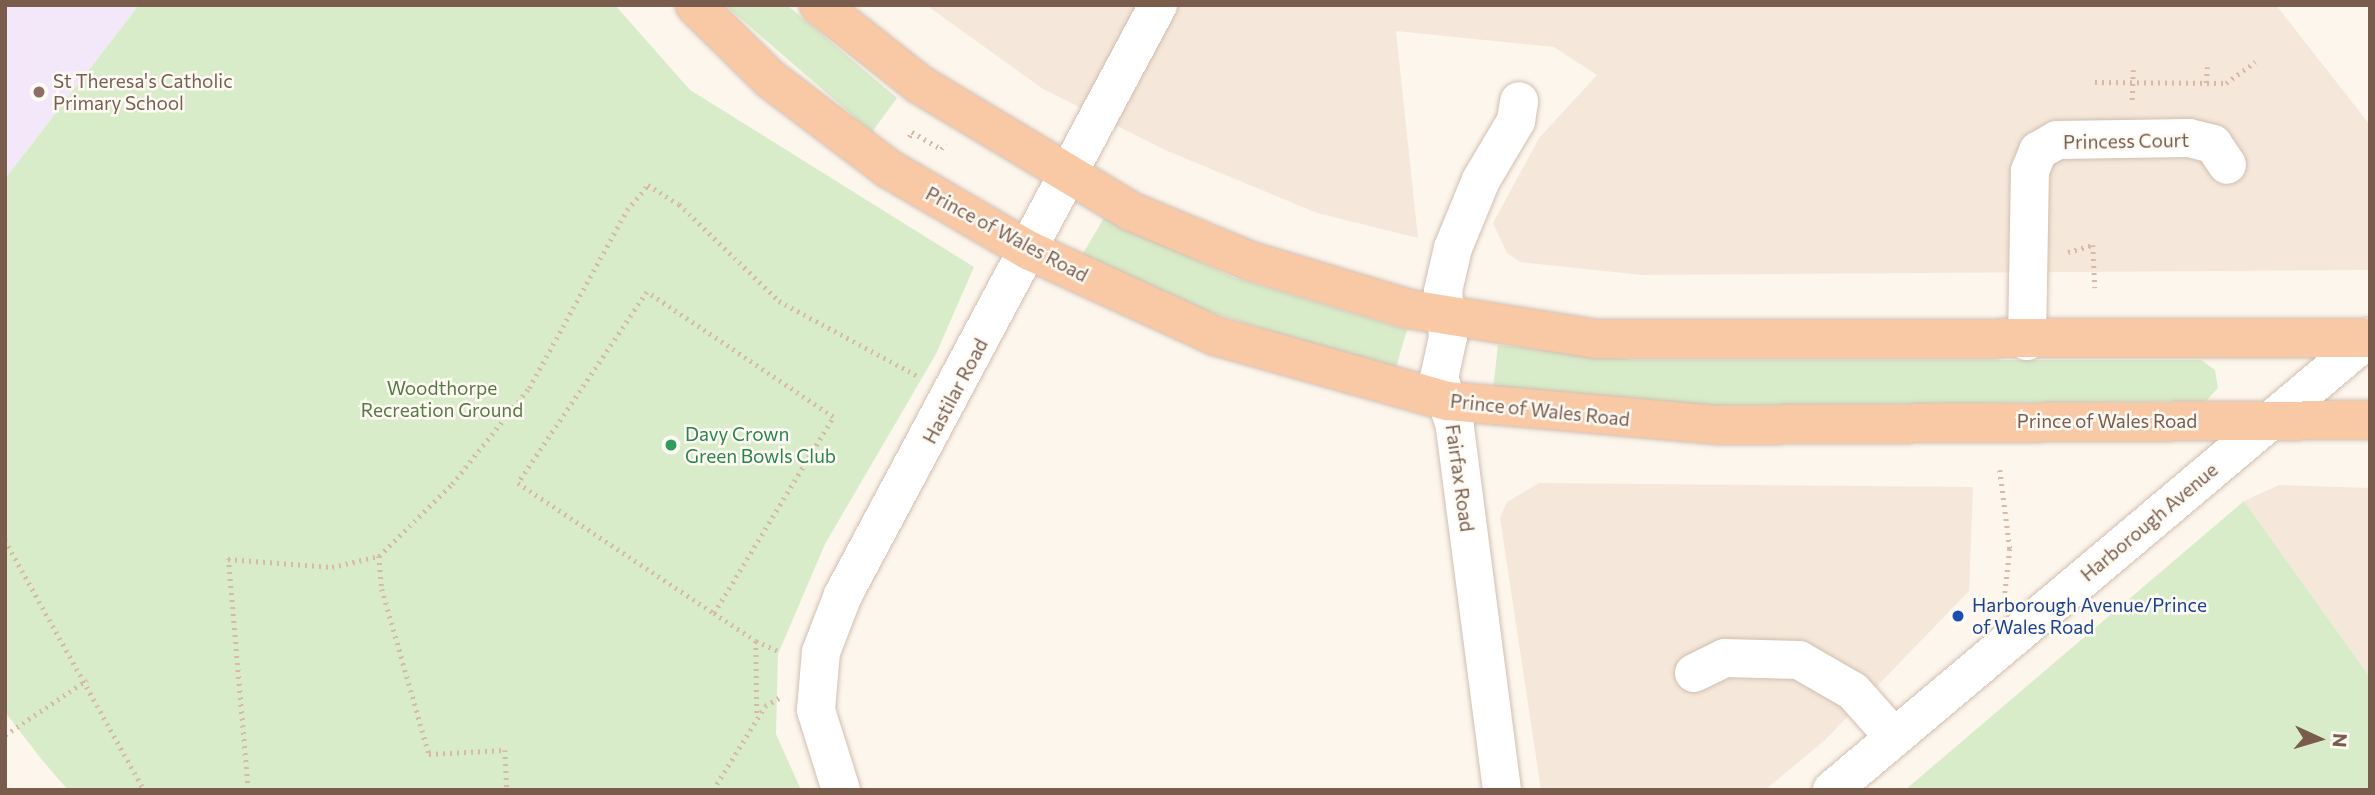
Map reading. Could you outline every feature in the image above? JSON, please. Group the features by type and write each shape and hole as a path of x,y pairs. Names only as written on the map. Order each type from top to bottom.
{"highway":[{"name":"Prince of Wales Road","path":"695,5 770,79 889,169 1030,251 1216,336 1448,401 1717,425 2370,420"},
{"path":"819,5 919,84 1130,211 1250,261 1447,317 1596,339 2027,341 2369,338"}],"street":[{"name":"Hastilar Road","path":"841,790 816,710 821,652 843,595 1071,177 1158,5"},
{"name":"Fairfax Road","path":"1502,790 1448,401 1439,378 1447,317 1443,291 1464,215 1516,121 1519,101"},
{"name":"Princess Court","path":"2027,341 2030,171 2038,151 2057,140 2189,138 2213,144 2227,165"},
{"name":"Harborough Avenue","path":"1832,790 2369,338"},
{"path":"1695,673 1725,658 1799,660 1853,691 1894,737"}],"path":[{"path":"2095,82 2227,83 2255,62"},
{"path":"2206,83 2207,67"},
{"path":"906,141 912,132 941,149 952,130"},
{"path":"248,790 228,559 332,567 379,556 452,484 529,388 627,210 648,185 678,204 779,301 926,380"},
{"path":"2056,256 2093,245 2095,288"},
{"path":"714,613 833,417 647,292 518,483 714,613 756,640 788,656"},
{"path":"2000,470 2010,549 2005,594"},
{"path":"5,540 87,680 144,790"},
{"path":"379,556 382,589 429,754 505,750 507,790"},
{"path":"756,640 757,719"},
{"path":"5,735 87,680"},
{"path":"713,790 757,719 784,696"}],"shaded area":[{"name":"St Theresa's Catholic Primary School","path":"5,5 139,5 5,179"},
{"path":"926,5 2276,5 2370,125 2370,270 1642,275 1520,262 1507,253 1493,223 1539,138 1597,75 1554,47 1396,31 1418,238 1317,213 1165,150 1043,89"},
{"path":"1539,483 1973,487 1969,591 1824,741 1765,790 1541,790 1500,518 1507,502"},
{"path":"2279,485 2370,488 2370,677 2244,501"}],"green space":[{"name":"Woodthorpe Recreation Ground","path":"139,5 615,5 690,90 974,267 936,354 825,544 778,654 776,734 801,790 68,790 42,760 5,712 5,179"},
{"path":"725,5 787,5 897,98 872,132"},
{"path":"1104,218 1235,278 1407,330 1395,371 1192,306 1082,255"},
{"path":"1498,345 1633,360 2201,360 2215,370 2218,388 2206,401 1676,406 1493,389"},
{"path":"2244,501 2370,677 2370,790 1905,790"}],"place":[{"name":"St Theresa's Catholic Primary School","path":"39,92"},
{"name":"Davy Crown Green Bowls Club","path":"671,445"},
{"name":"Harborough Avenue/Prince of Wales Road","path":"1958,616"}]}
